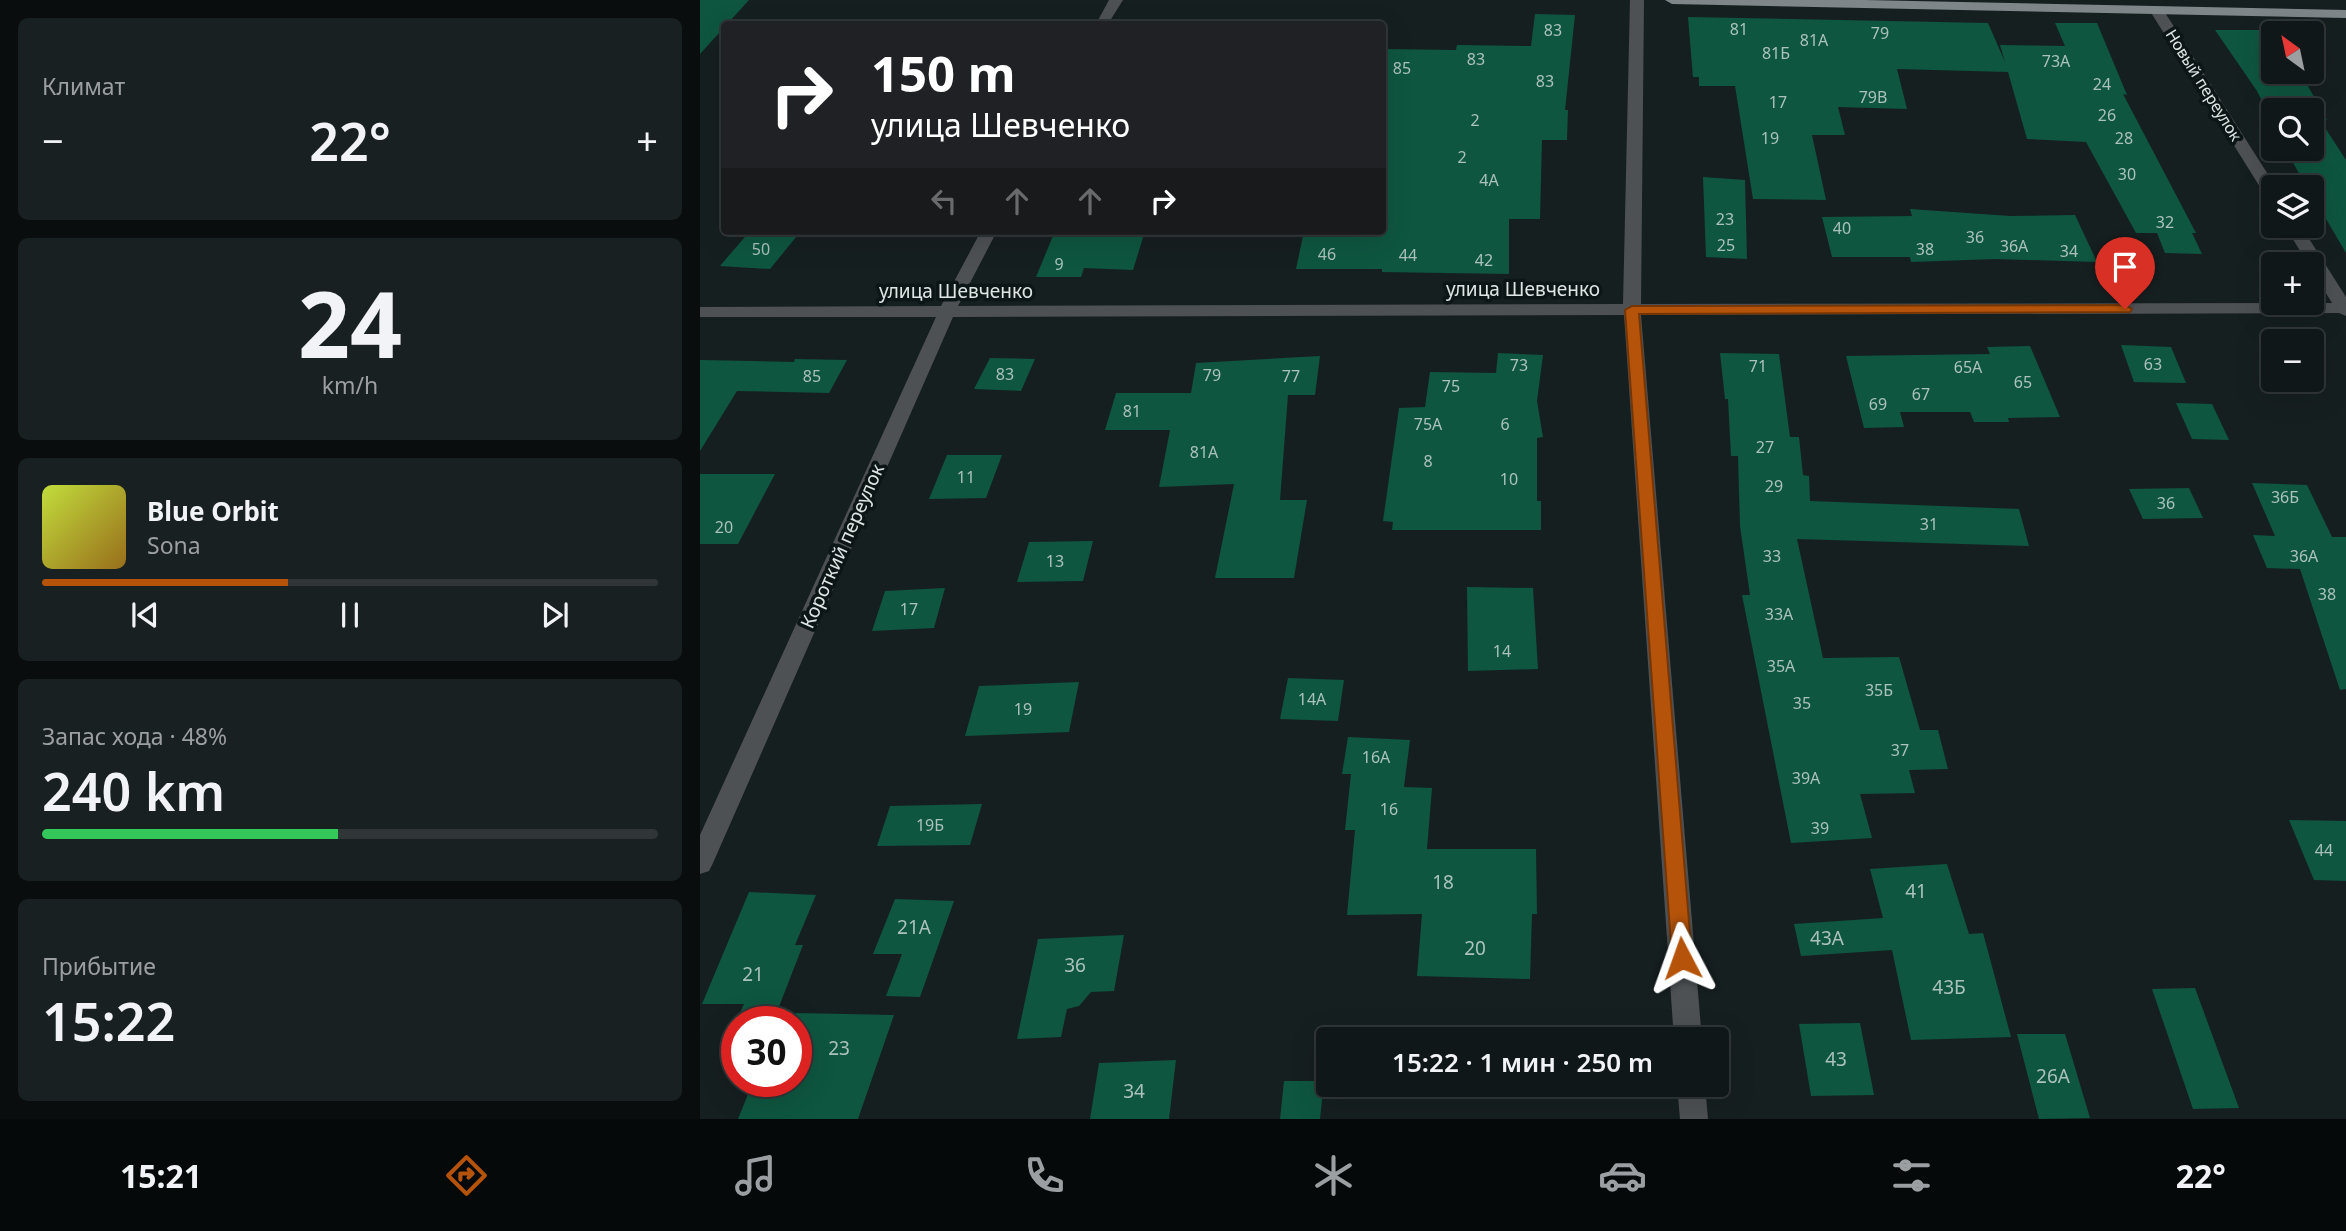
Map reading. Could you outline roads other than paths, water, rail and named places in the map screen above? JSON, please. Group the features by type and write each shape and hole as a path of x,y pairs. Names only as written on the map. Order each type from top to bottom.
{"main road":[{"path":"1672,0 2346,14"}],"street":[{"path":"1104,21 1116,0"},
{"path":"1637,0 1632,310 1687,1027"},
{"name":"Новый переулок","path":"2157,11 2261,176"},
{"name":"Короткий переулок","path":"700,863 946,313 987,235"},
{"path":"2301,238 2346,309"},
{"name":"улица Шевченко","path":"700,312 2346,309"},
{"path":"1692,1097 1694,1119"}]}
